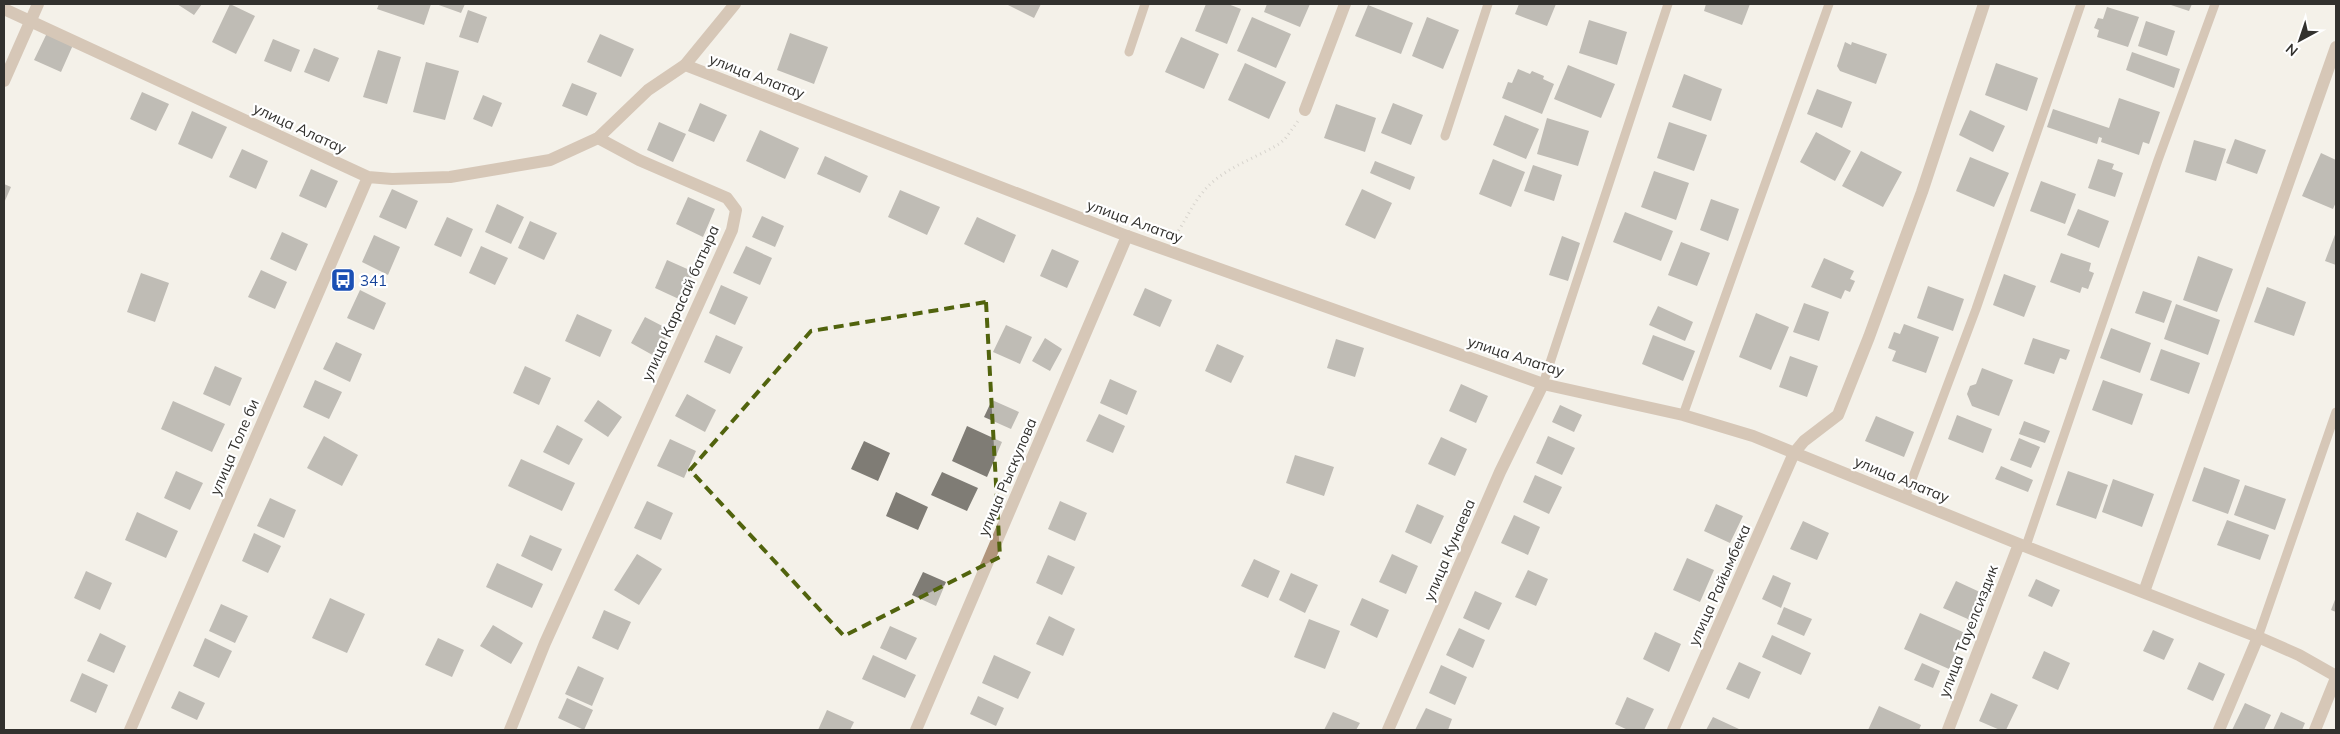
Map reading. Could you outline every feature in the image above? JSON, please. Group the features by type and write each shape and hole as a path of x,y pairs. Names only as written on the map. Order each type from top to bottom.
{"street":[{"path":"4,81 38,4"},
{"path":"598,138 648,90 684,65 735,4"},
{"path":"1306,110 1345,4"},
{"path":"1794,453 1804,441 1838,415 1869,337 1922,192 1984,4"},
{"name":"улица Алатау","path":"4,9 368,177 392,179 450,176 550,160 598,138"},
{"path":"2144,592 2336,47"},
{"name":"улица Алатау","path":"684,65 1127,236 1543,384 1683,415 1753,436 2022,545 2258,637 2300,656 2336,677"},
{"name":"улица Карасай батыра","path":"510,730 545,643 732,230 736,210 727,198 639,160 598,138"},
{"name":"улица Толе би","path":"130,730 368,177"},
{"name":"улица Рыскулова","path":"916,730 1127,236"},
{"name":"улица Кунаева","path":"1388,730 1500,472 1543,384"},
{"name":"улица Райымбека","path":"1673,730 1794,453"},
{"name":"улица Тауелсиздик","path":"1948,730 2022,545"},
{"path":"2219,730 2258,637"},
{"path":"2315,730 2336,677"}],"lane":[{"path":"1129,52 1145,4"},
{"path":"1445,136 1488,4"},
{"path":"1543,384 1668,4"},
{"path":"1683,415 1829,4"},
{"path":"1905,498 1976,309 2081,4"},
{"path":"2022,545 2215,4"},
{"path":"2258,637 2336,412"}],"path":[{"path":"1165,250 1202,193 1210,184 1232,169 1279,144 1285,139 1306,110"}],"highlighted area":[{"path":"986,302 1000,557 844,636 690,470 811,331"}],"building":[{"path":"177,4 202,4 194,15"},
{"path":"230,4 255,16 236,54 212,42"},
{"path":"379,4 431,4 424,25 377,9"},
{"path":"436,4 465,4 461,13"},
{"path":"1006,4 1041,4 1034,18"},
{"path":"1206,4 1228,4 1241,9 1227,44 1195,31"},
{"path":"1267,4 1310,4 1300,27 1264,12"},
{"path":"1519,4 1556,4 1547,26 1515,14"},
{"path":"1706,4 1750,4 1742,25 1704,11"},
{"path":"2168,4 2192,4 2189,11"},
{"path":"1368,5 1413,23 1401,54 1355,36"},
{"path":"2107,7 2139,17 2128,47 2097,37 2099,30 2094,28 2098,18 2103,19"},
{"path":"468,10 487,17 478,43 459,37"},
{"path":"1252,17 1291,34 1276,68 1237,51"},
{"path":"1427,17 1459,30 1443,69 1412,56"},
{"path":"1589,20 1627,32 1617,65 1579,53"},
{"path":"2146,21 2175,31 2167,56 2138,46"},
{"path":"47,33 73,45 61,72 34,60"},
{"path":"790,33 828,47 814,84 777,70"},
{"path":"600,34 634,49 621,77 587,62"},
{"path":"1181,37 1219,54 1204,89 1165,72"},
{"path":"273,39 300,50 291,72 264,61"},
{"path":"1845,42 1851,45 1852,42 1887,54 1876,84 1840,71 1837,66"},
{"path":"314,48 339,58 329,82 304,72"},
{"path":"378,50 401,57 387,104 363,97"},
{"path":"2132,52 2180,69 2174,88 2126,70"},
{"path":"426,62 459,71 445,120 413,112"},
{"path":"1245,63 1286,82 1269,119 1228,100"},
{"path":"1996,63 2038,78 2027,111 1985,95"},
{"path":"1568,65 1615,84 1601,118 1554,99"},
{"path":"1518,69 1530,74 1532,71 1544,76 1543,79 1554,84 1542,114 1502,98 1508,82 1512,83"},
{"path":"1684,74 1722,89 1711,121 1672,107"},
{"path":"572,83 597,93 587,116 562,106"},
{"path":"1817,89 1852,102 1842,128 1807,114"},
{"path":"142,92 169,104 156,131 130,119"},
{"path":"483,95 502,103 492,127 473,119"},
{"path":"2119,98 2160,112 2149,144 2143,142 2139,155 2101,142 2102,138 2099,137 2097,144 2047,127 2053,109 2109,128"},
{"path":"700,103 727,115 714,142 688,131"},
{"path":"1393,103 1423,115 1411,145 1381,133"},
{"path":"1336,104 1376,118 1365,152 1324,138"},
{"path":"1970,110 2005,126 1993,152 1959,135"},
{"path":"192,111 227,127 212,159 178,144"},
{"path":"1505,115 1539,129 1526,159 1493,145"},
{"path":"1547,118 1589,131 1578,166 1537,154"},
{"path":"659,122 686,134 673,162 647,150"},
{"path":"1669,122 1707,135 1694,171 1657,158"},
{"path":"760,130 799,148 785,179 746,161"},
{"path":"1816,132 1851,151 1835,181 1800,162"},
{"path":"2235,139 2266,150 2257,174 2226,163"},
{"path":"2194,140 2226,149 2216,181 2185,172"},
{"path":"242,149 268,161 256,189 229,177"},
{"path":"1861,151 1902,172 1883,207 1842,186"},
{"path":"2321,153 2336,160 2336,202 2333,209 2302,196"},
{"path":"825,156 868,176 860,193 817,174"},
{"path":"1970,157 2009,173 1994,207 1956,191"},
{"path":"1493,159 1525,172 1511,207 1479,194"},
{"path":"2098,159 2114,164 2112,169 2123,173 2115,197 2088,188"},
{"path":"1375,161 1415,177 1410,190 1370,173"},
{"path":"1533,165 1562,175 1554,201 1524,191"},
{"path":"311,169 338,181 326,208 299,196"},
{"path":"1654,171 1689,183 1676,220 1641,207"},
{"path":"2041,181 2076,194 2065,224 2030,211"},
{"path":"4,184 11,187 4,203"},
{"path":"392,189 418,201 406,229 379,217"},
{"path":"1362,189 1392,203 1375,239 1345,225"},
{"path":"900,190 940,207 927,235 888,217"},
{"path":"688,197 715,209 703,237 676,224"},
{"path":"1711,199 1739,209 1728,241 1700,230"},
{"path":"497,204 524,217 511,244 485,232"},
{"path":"2078,209 2109,221 2099,248 2067,235"},
{"path":"1625,212 1673,231 1661,261 1613,242"},
{"path":"762,216 784,226 775,247 752,237"},
{"path":"447,217 473,229 461,257 434,245"},
{"path":"977,217 1016,235 1004,263 964,244"},
{"path":"530,221 557,233 544,260 518,248"},
{"path":"282,232 308,244 296,271 270,259"},
{"path":"2336,232 2336,265 2325,261"},
{"path":"374,235 400,247 388,275 362,262"},
{"path":"1562,236 1580,243 1568,281 1549,275"},
{"path":"1681,242 1710,253 1697,286 1668,275"},
{"path":"481,246 508,258 495,285 469,273"},
{"path":"746,246 772,258 760,285 733,273"},
{"path":"1052,249 1079,261 1067,288 1040,276"},
{"path":"2061,253 2091,263 2089,271 2094,273 2088,289 2082,287 2080,293 2050,282"},
{"path":"2198,256 2233,269 2217,312 2183,300"},
{"path":"1824,258 1854,271 1850,279 1855,281 1850,292 1845,290 1841,299 1811,287"},
{"path":"667,260 694,272 681,300 655,288"},
{"path":"261,270 287,282 275,309 248,297"},
{"path":"141,273 169,283 155,322 127,312"},
{"path":"2004,274 2036,286 2024,317 1993,305"},
{"path":"721,285 748,297 735,325 709,313"},
{"path":"1928,286 1964,299 1953,331 1917,318"},
{"path":"2267,287 2306,302 2294,336 2254,322"},
{"path":"1145,288 1172,300 1160,327 1133,315"},
{"path":"360,290 386,303 374,330 347,318"},
{"path":"2143,291 2172,301 2164,323 2135,313"},
{"path":"1804,303 1829,312 1819,341 1793,332"},
{"path":"2176,304 2220,320 2208,355 2164,339"},
{"path":"1658,306 1693,322 1685,341 1649,325"},
{"path":"1756,313 1789,327 1771,370 1739,357"},
{"path":"577,314 612,330 600,357 565,341"},
{"path":"645,317 670,330 656,357 631,343"},
{"path":"1904,324 1939,337 1926,373 1892,361 1896,351 1888,348 1894,332 1900,334"},
{"path":"1006,325 1032,337 1020,364 993,352"},
{"path":"2111,328 2151,343 2140,373 2100,358"},
{"path":"716,335 743,347 730,374 704,362"},
{"path":"1653,335 1695,351 1683,381 1642,364"},
{"path":"1045,338 1062,349 1050,371 1032,361"},
{"path":"2033,338 2070,350 2066,360 2060,358 2054,374 2024,364"},
{"path":"1336,339 1364,348 1355,377 1327,368"},
{"path":"336,342 362,354 350,382 323,369"},
{"path":"1217,344 1244,356 1231,383 1205,371"},
{"path":"2161,349 2200,363 2189,394 2150,380"},
{"path":"1790,356 1818,366 1807,397 1779,387"},
{"path":"215,366 242,378 230,406 203,394"},
{"path":"525,366 551,378 539,405 513,393"},
{"path":"1982,368 2013,380 1999,416 1972,406 1967,394 1970,386 1976,384"},
{"path":"1110,379 1137,391 1127,415 1100,403"},
{"path":"315,380 342,392 329,419 303,407"},
{"path":"2103,380 2143,394 2132,425 2092,410"},
{"path":"1461,384 1488,396 1476,423 1449,411"},
{"path":"687,394 716,410 705,432 675,416"},
{"path":"598,400 622,417 608,437 584,421"},
{"path":"992,400 1019,412 1011,429 984,417"},
{"path":"173,401 225,424 212,452 161,429"},
{"path":"1560,405 1582,415 1574,432 1552,422"},
{"path":"1099,414 1125,426 1113,453 1086,441"},
{"path":"1957,415 1992,429 1983,453 1948,439"},
{"path":"1876,416 1914,432 1904,457 1865,441"},
{"path":"2024,421 2050,431 2045,443 2019,434"},
{"path":"557,425 583,439 569,465 543,452"},
{"path":"967,426 1002,442 987,477 952,461"},
{"path":"324,436 358,455 342,486 307,468"},
{"path":"1548,436 1575,448 1562,475 1536,463"},
{"path":"1441,437 1467,449 1455,476 1428,464"},
{"path":"2019,438 2040,447 2031,468 2010,460"},
{"path":"670,439 696,451 684,478 657,466"},
{"path":"864,441 890,453 878,481 851,469"},
{"path":"1295,455 1334,467 1324,496 1286,483"},
{"path":"521,459 575,483 562,511 508,486"},
{"path":"2001,466 2033,480 2028,492 1995,479"},
{"path":"2204,467 2240,480 2228,514 2192,501"},
{"path":"176,471 203,483 190,510 164,498"},
{"path":"2068,471 2108,485 2096,519 2056,505"},
{"path":"942,472 978,488 967,511 931,495"},
{"path":"1535,475 1562,487 1549,514 1523,502"},
{"path":"2113,479 2154,494 2142,527 2102,512"},
{"path":"2245,485 2286,499 2275,530 2234,515"},
{"path":"896,492 928,507 918,530 886,516"},
{"path":"270,498 296,510 284,538 257,526"},
{"path":"647,501 673,513 661,540 634,528"},
{"path":"1060,501 1087,513 1075,541 1048,529"},
{"path":"1417,504 1444,516 1431,544 1405,532"},
{"path":"1716,504 1743,516 1730,543 1704,531"},
{"path":"137,512 178,531 166,558 125,540"},
{"path":"1514,515 1540,527 1528,555 1501,543"},
{"path":"2227,520 2269,535 2260,560 2217,545"},
{"path":"1803,521 1829,533 1817,560 1790,549"},
{"path":"254,533 281,546 268,573 242,561"},
{"path":"530,535 562,549 552,571 521,556"},
{"path":"637,554 662,569 639,605 614,590"},
{"path":"1392,554 1418,566 1406,594 1379,582"},
{"path":"1048,555 1075,567 1062,595 1036,583"},
{"path":"1687,558 1714,570 1700,602 1673,590"},
{"path":"1254,559 1280,571 1268,598 1241,586"},
{"path":"497,563 543,584 532,608 486,587"},
{"path":"1528,570 1548,579 1536,606 1515,597"},
{"path":"86,571 112,583 100,610 74,598"},
{"path":"923,572 946,582 936,606 912,595"},
{"path":"1291,573 1318,585 1305,613 1279,600"},
{"path":"1773,575 1791,583 1781,608 1762,599"},
{"path":"2036,579 2060,590 2052,607 2028,596"},
{"path":"1956,581 1982,593 1970,620 1943,608"},
{"path":"1475,591 1502,603 1489,630 1463,618"},
{"path":"2336,597 2336,612 2331,610"},
{"path":"330,598 365,614 347,653 312,638"},
{"path":"1362,598 1389,610 1377,638 1350,625"},
{"path":"221,604 248,616 235,643 209,631"},
{"path":"1784,607 1812,619 1804,636 1777,624"},
{"path":"604,610 631,622 618,650 592,638"},
{"path":"1920,613 1965,633 1949,669 1904,649"},
{"path":"1049,616 1075,629 1063,656 1036,644"},
{"path":"1309,619 1340,631 1325,669 1294,657"},
{"path":"493,625 523,643 511,664 480,646"},
{"path":"890,626 917,638 906,660 880,648"},
{"path":"1459,628 1485,640 1473,668 1446,655"},
{"path":"2153,630 2174,639 2164,660 2143,651"},
{"path":"1655,632 1681,644 1669,672 1643,659"},
{"path":"100,633 126,646 114,673 87,661"},
{"path":"1772,635 1811,653 1801,675 1762,657"},
{"path":"205,638 232,651 219,678 193,666"},
{"path":"438,638 464,650 452,677 425,665"},
{"path":"2044,651 2070,663 2058,690 2032,678"},
{"path":"873,655 916,675 905,698 862,679"},
{"path":"994,655 1031,672 1018,699 982,683"},
{"path":"1739,662 1761,672 1749,699 1726,689"},
{"path":"2199,662 2225,674 2213,701 2187,689"},
{"path":"1922,663 1940,671 1933,688 1914,680"},
{"path":"1441,665 1467,677 1455,705 1429,693"},
{"path":"578,666 604,678 592,706 565,694"},
{"path":"82,673 108,685 96,713 70,701"},
{"path":"179,691 205,703 197,720 171,708"},
{"path":"1991,693 2018,705 2006,730 2000,730 1979,721"},
{"path":"978,696 1004,708 996,726 970,714"},
{"path":"1627,697 1654,709 1644,730 1628,730 1615,724"},
{"path":"567,698 593,710 584,730 558,718"},
{"path":"2245,703 2271,715 2264,730 2232,730"},
{"path":"1879,706 1921,725 1919,730 1868,730"},
{"path":"1426,708 1452,719 1448,730 1415,730"},
{"path":"827,710 854,722 850,730 818,730"},
{"path":"1333,712 1360,723 1356,730 1324,730"},
{"path":"2281,712 2305,723 2302,730 2273,730"},
{"path":"1713,717 1739,729 1706,730"}],"place":[{"name":"341","path":"343,280"}]}
